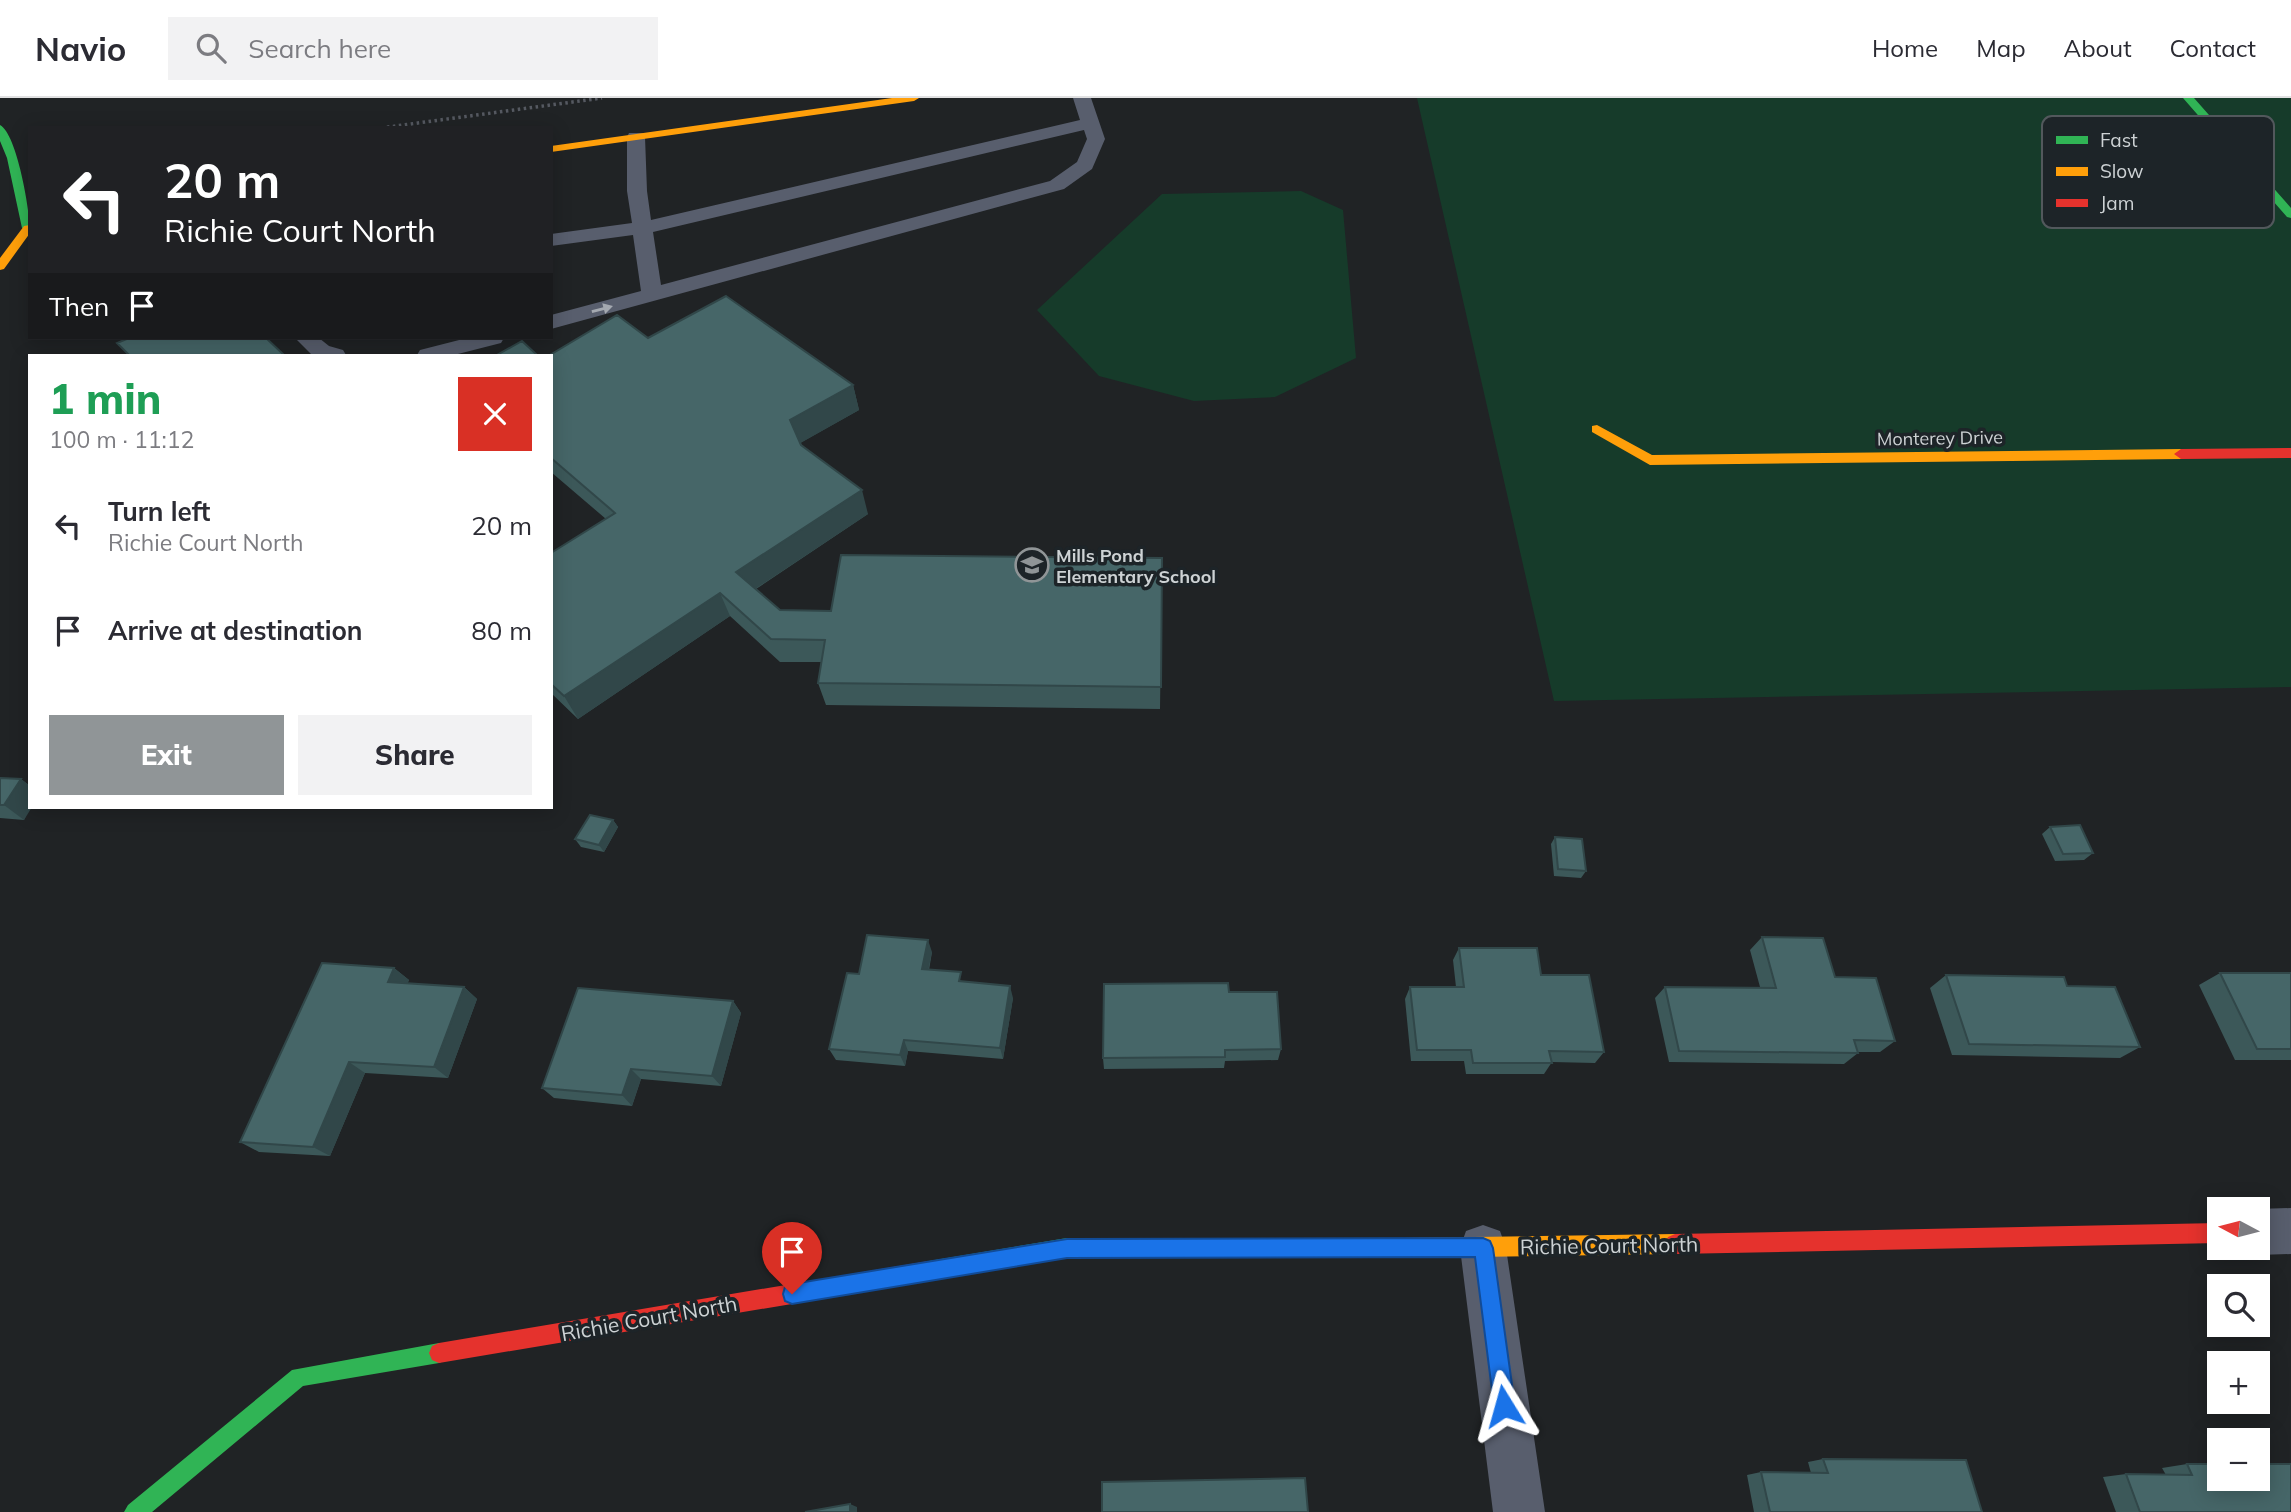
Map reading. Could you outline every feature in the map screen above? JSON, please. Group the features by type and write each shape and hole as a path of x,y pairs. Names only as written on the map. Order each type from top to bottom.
{"street":[{"path":"553,149 914,98"},
{"path":"2188,98 2204,116"},
{"path":"0,128 12,158 28,224"},
{"path":"2274,196 2291,215"},
{"path":"0,235 28,228"},
{"path":"0,266 28,229"},
{"name":"Monterey Drive","path":"1597,429 1650,460 2291,453"},
{"path":"2270,1232 2291,1231"},
{"name":"Richie Court North","path":"135,1512 299,1377 1067,1248 1483,1248 2207,1233"},
{"path":"1483,1248 1519,1512"}],"lane":[{"path":"553,321 1057,185 1085,165 1096,139 1082,98"},
{"path":"553,240 642,228 1091,123"},
{"path":"636,137 637,191 652,295"},
{"path":"308,340 322,352 331,354"},
{"path":"432,354 485,340"}],"path":[{"path":"397,126 602,98"}],"green space":[{"path":"1417,98 2291,98 2291,687 1554,701"},
{"path":"1301,191 1343,210 1356,358 1275,397 1194,401 1099,376 1037,310 1162,194"}],"building":[{"path":"726,296 853,385 790,420 801,445 862,490 736,572 780,610 831,611 841,555 1162,558 1161,687 818,683 825,640 771,639 720,593 564,696 553,686 553,552 615,513 553,460 552,354 617,315 648,338"},
{"path":"124,340 268,340 283,354 128,354 117,343"},
{"path":"522,341 536,354 499,354"},
{"path":"0,778 21,779 4,805 0,805"},
{"path":"590,815 613,820 599,845 575,839"},
{"path":"2080,825 2093,853 2063,854 2050,827"},
{"path":"1555,837 1582,839 1586,871 1558,869"},
{"path":"867,935 928,940 922,969 961,972 959,981 1010,986 1000,1048 904,1040 900,1055 829,1049 847,973 859,974"},
{"path":"1762,937 1823,938 1835,977 1876,978 1895,1041 1854,1040 1858,1053 1679,1051 1665,987 1776,988"},
{"path":"1459,948 1537,948 1541,975 1589,975 1604,1052 1549,1051 1552,1063 1473,1063 1471,1050 1417,1050 1410,987 1464,987"},
{"path":"322,963 394,968 388,982 464,987 434,1067 349,1062 313,1147 240,1142"},
{"path":"2220,973 2291,973 2291,1049 2257,1049"},
{"path":"1946,975 2064,977 2067,986 2115,987 2140,1047 1969,1044"},
{"path":"1228,983 1229,992 1277,992 1281,1049 1225,1050 1225,1057 1103,1058 1104,984"},
{"path":"578,988 733,1001 712,1076 631,1069 622,1095 542,1088"},
{"path":"1823,1459 1966,1460 1982,1512 1770,1512 1761,1472 1828,1473"},
{"path":"2187,1464 2207,1464 2207,1491 2270,1491 2270,1464 2291,1464 2291,1512 2140,1512 2126,1474 2192,1475"},
{"path":"1305,1478 1308,1512 1102,1512 1102,1482"},
{"path":"850,1504 850,1512 805,1512"}],"traffic: fast":[{"path":"2188,98 2204,116"},
{"path":"0,128 12,158 28,228"},
{"path":"2274,196 2291,215"},
{"path":"929,1271 1067,1248 1404,1248"},
{"path":"135,1512 299,1377 439,1353"}],"traffic: slow":[{"path":"553,149 914,98"},
{"path":"0,266 28,228"},
{"path":"1597,429 1650,460 2181,454"},
{"path":"1404,1248 1675,1244"}],"traffic: jam":[{"path":"2181,454 2291,453"},
{"path":"1675,1244 2207,1233"},
{"path":"439,1353 929,1271"}],"place":[{"name":"Mills Pond Elementary School","path":"1032,565"}],"route":[{"path":"792,1294 1067,1248 1483,1248 1504,1406"}]}
